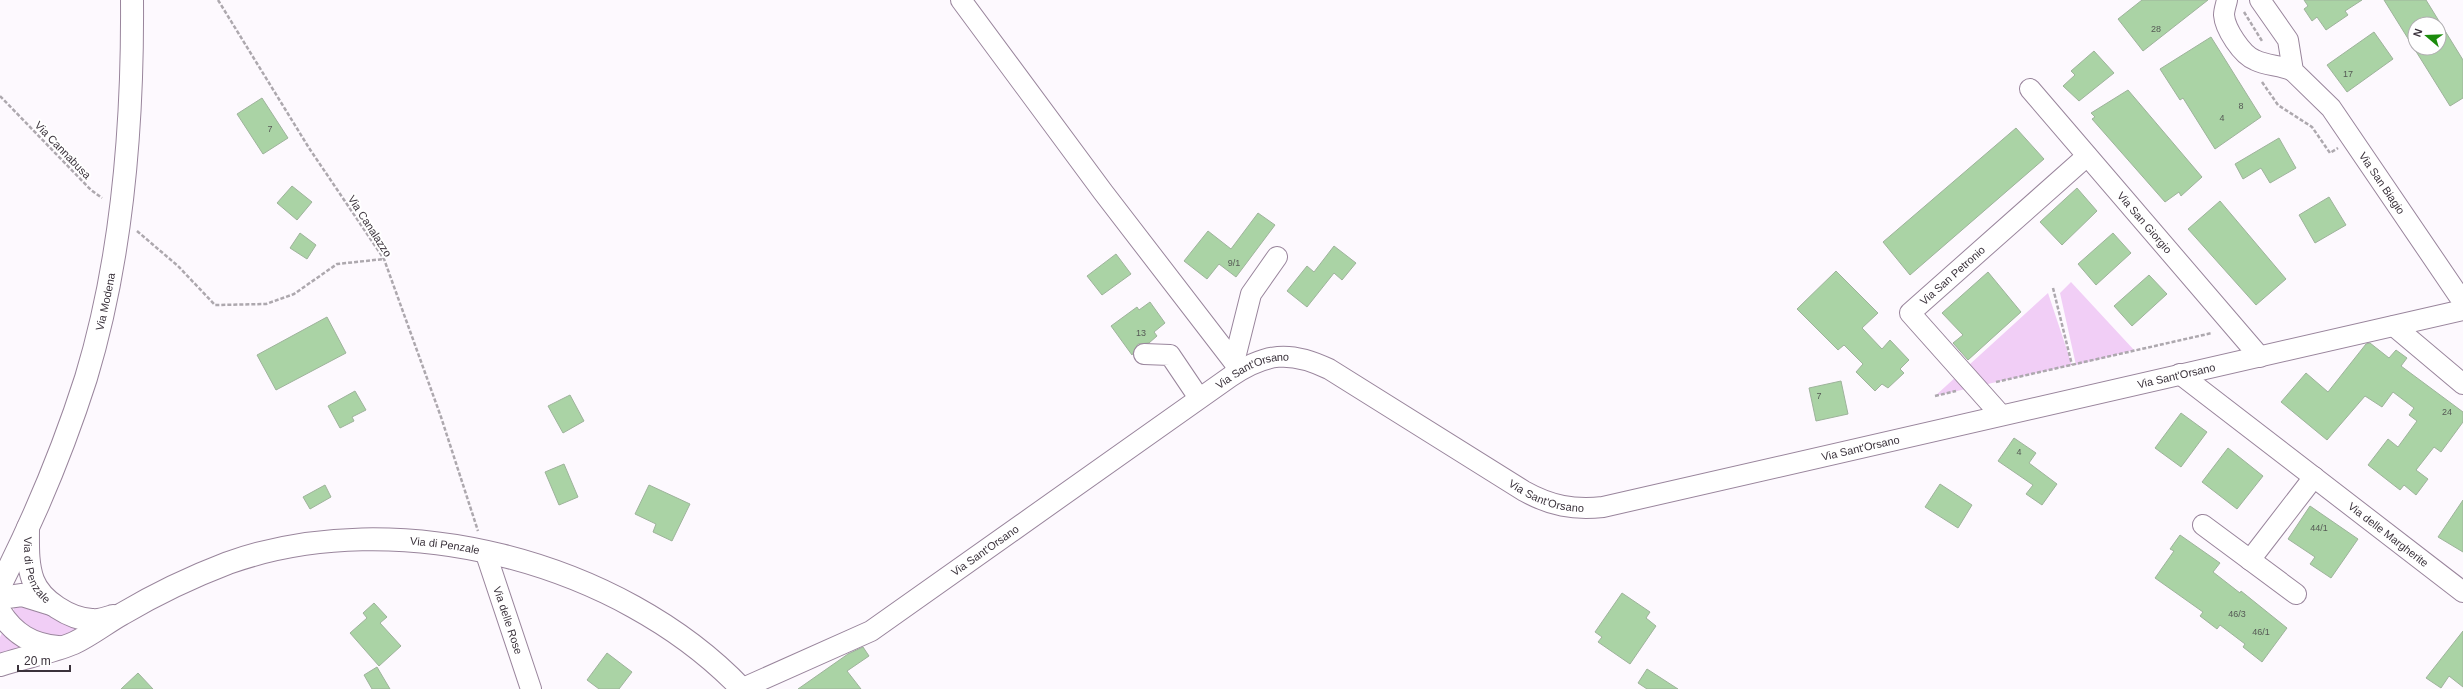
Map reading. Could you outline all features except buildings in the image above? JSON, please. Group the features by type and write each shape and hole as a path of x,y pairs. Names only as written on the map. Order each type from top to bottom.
{"street":[{"name":"Via Modena","path":"0,586 28,528 66,437 86,376 106,296 120,212 130,106 132,0"},
{"path":"961,0 1103,192 1237,366"},
{"name":"Via San Biagio","path":"2227,0 2224,14 2225,21 2246,54 2255,60 2273,64 2293,72 2330,108 2463,302"},
{"path":"2260,0 2288,40 2293,72"},
{"name":"Via San Giorgio","path":"2030,88 2260,357"},
{"name":"Via San Petronio","path":"1996,409 1910,313 2087,156"},
{"path":"1237,366 1251,294 1276,257"},
{"name":"Via Sant'Orsano","path":"742,689 870,631 1199,398 1237,366 1257,361 1281,356 1296,357 1323,366 1524,492 1551,504 1574,508 1603,507 1996,409 2180,374 2463,310"},
{"path":"2394,326 2463,384"},
{"path":"1144,354 1170,355 1199,398"},
{"name":"Via delle Margherite","path":"2180,374 2463,592"},
{"path":"2250,560 2314,477"},
{"path":"2204,526 2296,594"},
{"name":"Via di Penzale","path":"28,528 29,557 33,581 47,599 56,606"},
{"name":"Via di Penzale","path":"0,665 59,648 82,639 123,613 205,572 277,550 327,543 384,541 419,543 485,551 531,563 579,581 632,605 680,634 711,658 742,689"},
{"name":"Via delle Rose","path":"485,551 531,689"},
{"name":"Via di Penzale","path":"0,598 31,596 56,606 75,616 93,620 123,613"},
{"path":"0,612 11,627 28,640 59,648"}],"path":[{"name":"Via Canalazzo","path":"218,0 309,148 384,259 442,417 485,551"},
{"name":"Via Cannabusa","path":"0,96 92,190 120,212 178,266 215,305 266,304 294,294 337,264 384,259"},
{"path":"2053,288 2072,365"},
{"path":"1935,396 2212,333"}],"shaded area":[{"path":"2071,282 2134,350 2076,365 2060,293"},
{"path":"2048,293 2072,365 1935,396"},
{"path":"21,605 28,605 85,628 61,637 53,639 46,638 32,630 13,613 14,608"},
{"path":"4,629 28,648 0,656 0,637"}]}
